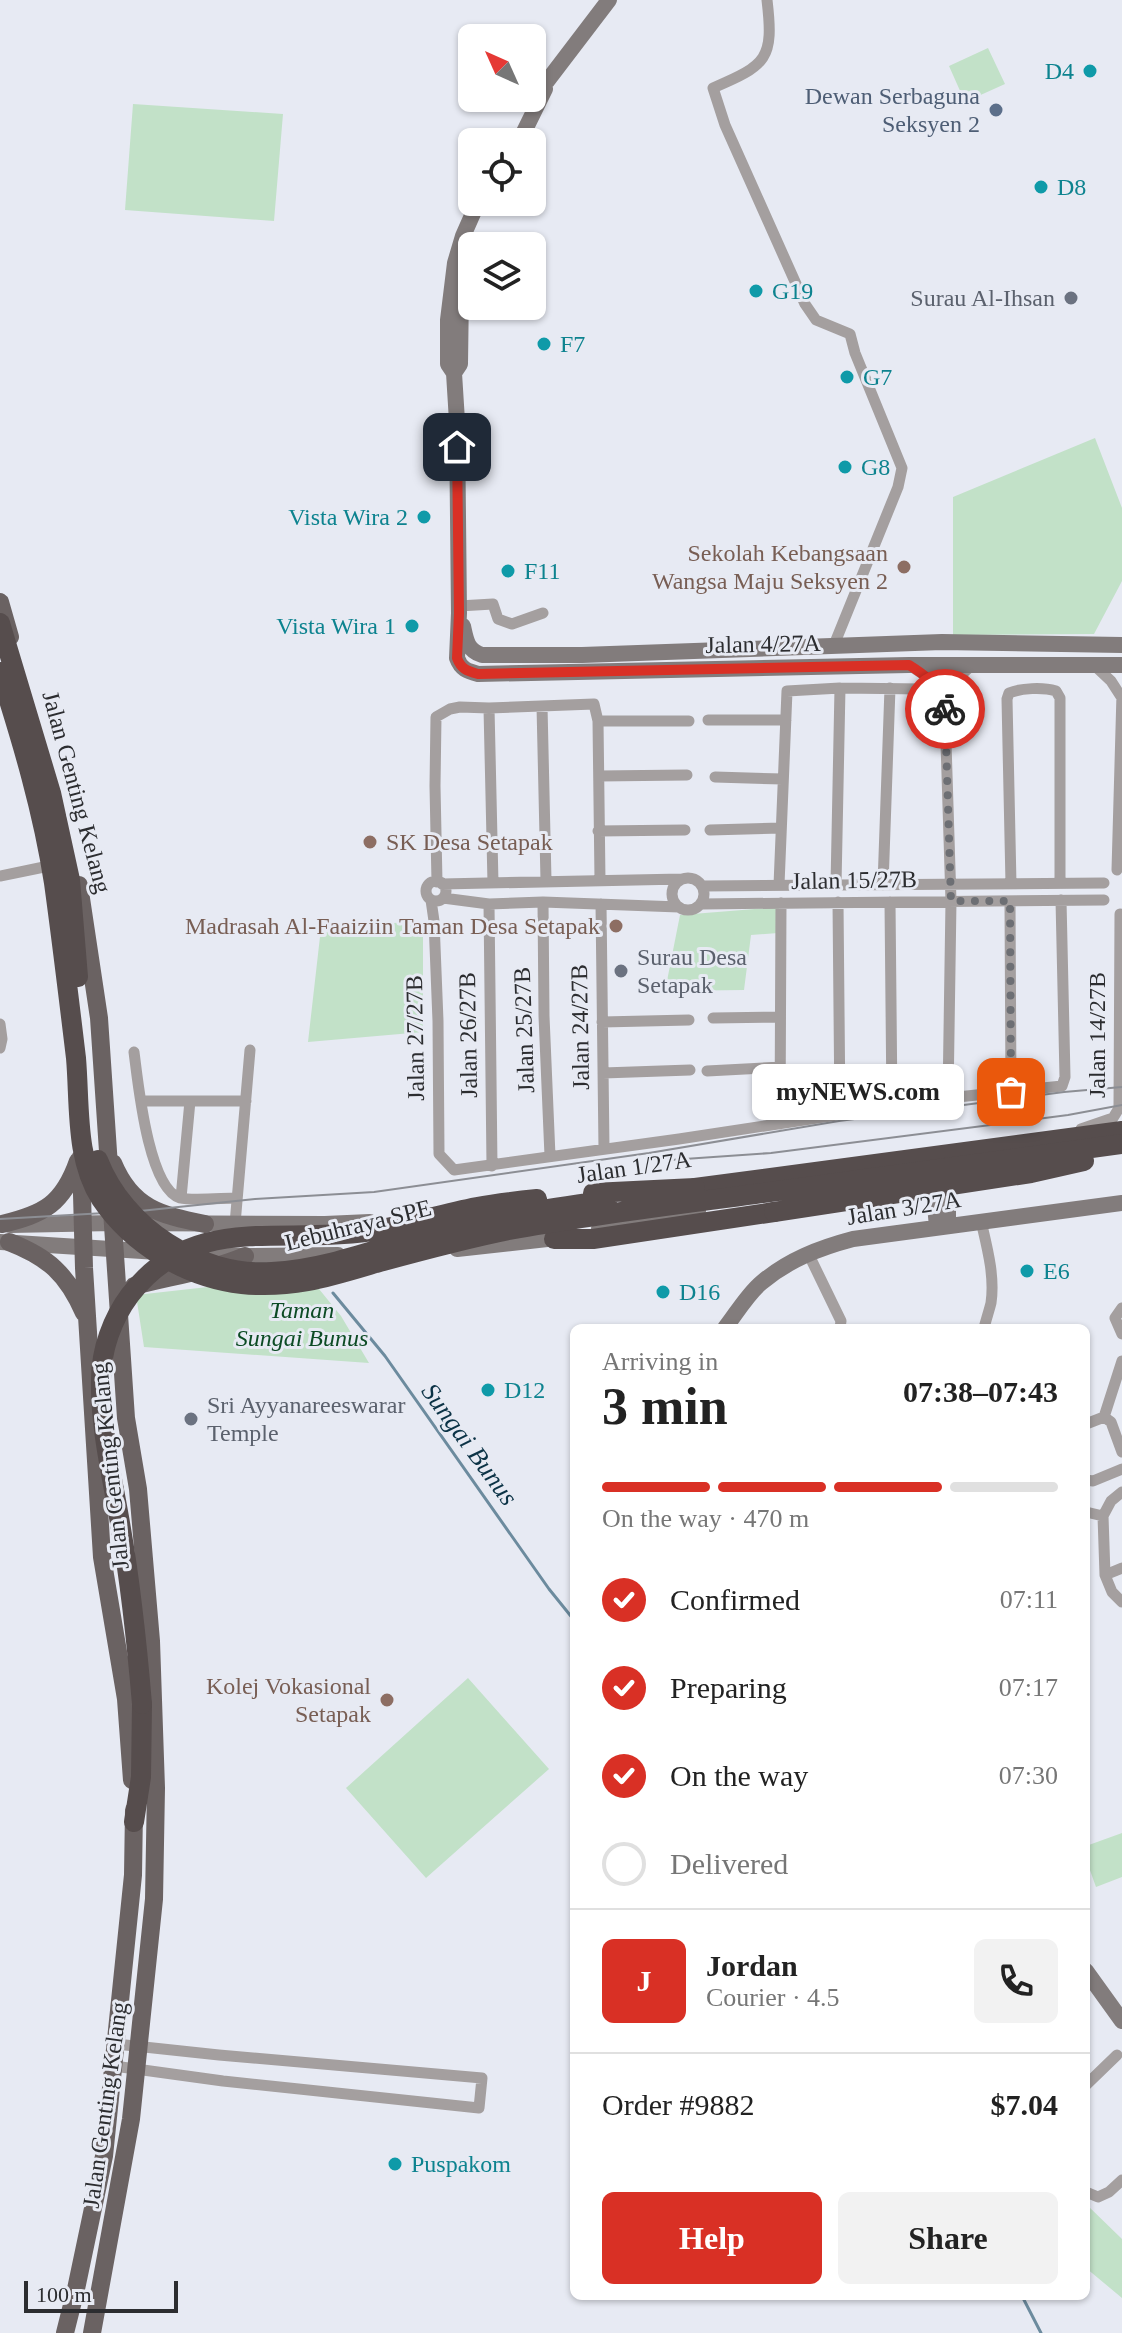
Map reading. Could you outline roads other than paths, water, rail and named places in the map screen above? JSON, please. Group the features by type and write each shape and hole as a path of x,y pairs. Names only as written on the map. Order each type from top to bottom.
{"highway":[{"name":"Lebuhraya SPE","path":"0,623 51,793 70,880 94,1150 118,1198 137,1220 153,1235 200,1259 270,1273 317,1266 467,1224 561,1207 1122,1131"},
{"name":"Lebuhraya SPE","path":"0,672 37,800 53,880 76,1061 85,1165 101,1198 125,1228 170,1261 191,1270 241,1284 293,1284 322,1280 508,1230 637,1210 1122,1148"},
{"path":"554,1239 593,1239 1031,1173 1098,1158 1122,1148"},
{"path":"134,1822 141,1777 142,1704 135,1623 100,1378 105,1344 120,1309 142,1280 172,1257 221,1238 363,1232 506,1203 609,1191 695,1188"}],"main road":[{"name":"Jalan Genting Kelang","path":"0,602 51,771 77,873 99,1018 126,1418 138,1489 153,1667 156,1788 154,1899 137,2069 123,2167 92,2333"},
{"name":"Jalan Genting Kelang","path":"0,685 39,830 62,964 80,1152 102,1557 126,1699 134,1822 133,1875 104,2156 65,2333"},
{"path":"109,1149 123,1182 145,1207 164,1215 205,1224"},
{"path":"80,1152 67,1187 53,1204 3,1233 59,1271 71,1287 88,1323"},
{"path":"118,1301 131,1287 192,1274 245,1256"},
{"path":"102,1557 110,1539 122,1533 132,1537 144,1553"}],"street":[{"path":"526,128 548,80 609,0"},
{"path":"767,0 770,44 763,59 746,74 713,88 725,125 805,304 816,320 850,334 902,468 898,487 834,645"},
{"name":"Jalan 4/27A","path":"472,216 455,263 449,302 448,364 454,373 457,421 457,658 459,665 467,671 478,674 973,664 1122,665"},
{"name":"Jalan 4/27A","path":"454,373 460,364 462,281 483,216"},
{"path":"459,610 493,604 498,619 512,624 543,613"},
{"name":"Jalan 4/27A","path":"459,610 468,645 472,651 482,655 582,655 942,642 1122,646"},
{"path":"704,651 705,669"},
{"path":"948,1098 951,901 946,705 947,691 973,664"},
{"path":"1092,664 1122,696 1120,870 1104,883 1104,900 1113,912 1121,915"},
{"path":"909,665 929,678 946,705"},
{"path":"836,885 840,688"},
{"path":"883,885 890,688"},
{"path":"779,885 787,691 924,689 946,705"},
{"path":"1011,884 1007,699 1009,693 1015,691 1051,689 1060,698 1060,883"},
{"path":"437,900 445,891 437,881 436,717 460,707 594,704 598,721 600,880"},
{"path":"542,706 546,880"},
{"path":"489,708 493,883"},
{"path":"708,720 786,720"},
{"path":"598,721 689,721"},
{"path":"599,776 687,775"},
{"path":"715,777 783,779"},
{"path":"710,830 781,828"},
{"path":"598,831 685,830"},
{"path":"0,876 44,867"},
{"path":"691,878 703,886 704,895 701,904 688,910 679,907 543,902 489,904 437,900 426,891 437,881 493,883 546,880 691,878"},
{"path":"679,907 672,892 682,879"},
{"name":"Jalan 15/27B","path":"703,886 1104,883"},
{"name":"Jalan 27/27B","path":"437,900 434,921 439,1154 454,1170 492,1166"},
{"path":"492,1166 948,1098 1062,1086 1065,1077 1061,900"},
{"name":"Jalan 15/27B","path":"701,904 1104,900"},
{"path":"1010,901 1011,1092"},
{"name":"Jalan 25/27B","path":"543,902 550,1156"},
{"path":"838,902 840,1115"},
{"path":"890,902 892,1106"},
{"path":"780,1124 781,903"},
{"name":"Jalan 26/27B","path":"489,904 492,1166"},
{"name":"Jalan 24/27B","path":"601,904 604,1149"},
{"name":"Jalan 14/27B","path":"1079,1130 1113,1118 1119,1108 1121,915"},
{"path":"713,1018 780,1017"},
{"path":"602,1022 689,1020"},
{"path":"0,1024 0,1048"},
{"path":"235,1224 250,1050"},
{"path":"134,1052 155,1169 168,1191 181,1198 237,1198"},
{"path":"707,1071 781,1067"},
{"path":"603,1073 690,1070"},
{"path":"141,1101 246,1101"},
{"path":"181,1198 190,1101"},
{"name":"Jalan 1/27A","path":"3,1233 113,1223 325,1224 405,1221 1122,1123"},
{"path":"3,1233 84,1248 245,1256 437,1251 554,1239 769,1198 907,1181 1122,1148"},
{"path":"942,1226 948,1189 964,1172"},
{"path":"907,1181 921,1184 931,1194 942,1226"},
{"name":"Jalan 3/27A","path":"728,1324 759,1284 808,1253 853,1239 1122,1203"},
{"path":"981,1221 990,1258 991,1281 991,1303 985,1324"},
{"path":"151,1223 141,1230 139,1236 142,1244 153,1251"},
{"path":"808,1253 841,1324"},
{"path":"1122,1308 1115,1318 1122,1334"},
{"path":"1104,1417 1122,1361"},
{"path":"1090,1422 1104,1417"},
{"path":"1104,1417 1111,1422 1122,1452"},
{"path":"1090,1481 1122,1469"},
{"path":"1122,1492 1111,1501 1103,1516 1105,1575 1112,1592 1122,1602"},
{"path":"1090,1513 1103,1516"},
{"path":"1105,1575 1122,1568"},
{"path":"1090,1977 1122,2021"},
{"path":"114,2066 223,2081 479,2108 482,2078 116,2044"},
{"path":"1090,2081 1117,2055"},
{"path":"1092,2194 1109,2192 1122,2180"}],"waterway":[{"name":"Sungai Bunus","path":"333,1293 385,1356 570,1615"},
{"name":"Sungai Bunus","path":"1024,2300 1041,2333"}],"tram line":[{"path":"0,1219 374,1192 649,1153 839,1121 1122,1087"},
{"path":"670,1160 771,1153 1068,1115 1122,1105"}],"place":[{"name":"D4","path":"1090,71"},
{"name":"Dewan Serbaguna Seksyen 2","path":"996,110"},
{"name":"D8","path":"1041,187"},
{"name":"G19","path":"756,291"},
{"name":"Surau Al-Ihsan","path":"1071,298"},
{"name":"F7","path":"544,344"},
{"name":"G7","path":"847,377"},
{"name":"G8","path":"845,467"},
{"name":"Vista Wira 2","path":"424,517"},
{"name":"Sekolah Kebangsaan Wangsa Maju Seksyen 2","path":"904,567"},
{"name":"F11","path":"508,571"},
{"name":"Vista Wira 1","path":"412,626"},
{"name":"SK Desa Setapak","path":"370,842"},
{"name":"Madrasah Al-Faaiziin Taman Desa Setapak","path":"616,926"},
{"name":"Surau Desa Setapak","path":"621,971"},
{"name":"myNEWS.com","path":"1011,1092"},
{"name":"E6","path":"1027,1271"},
{"name":"D16","path":"663,1292"},
{"name":"D12","path":"488,1390"},
{"name":"Sri Ayyanareeswarar Temple","path":"191,1419"},
{"name":"Kolej Vokasional Setapak","path":"387,1700"},
{"name":"Puspakom","path":"395,2164"}],"park label":[{"name":"Taman Sungai Bunus","path":"302,1324"}]}
